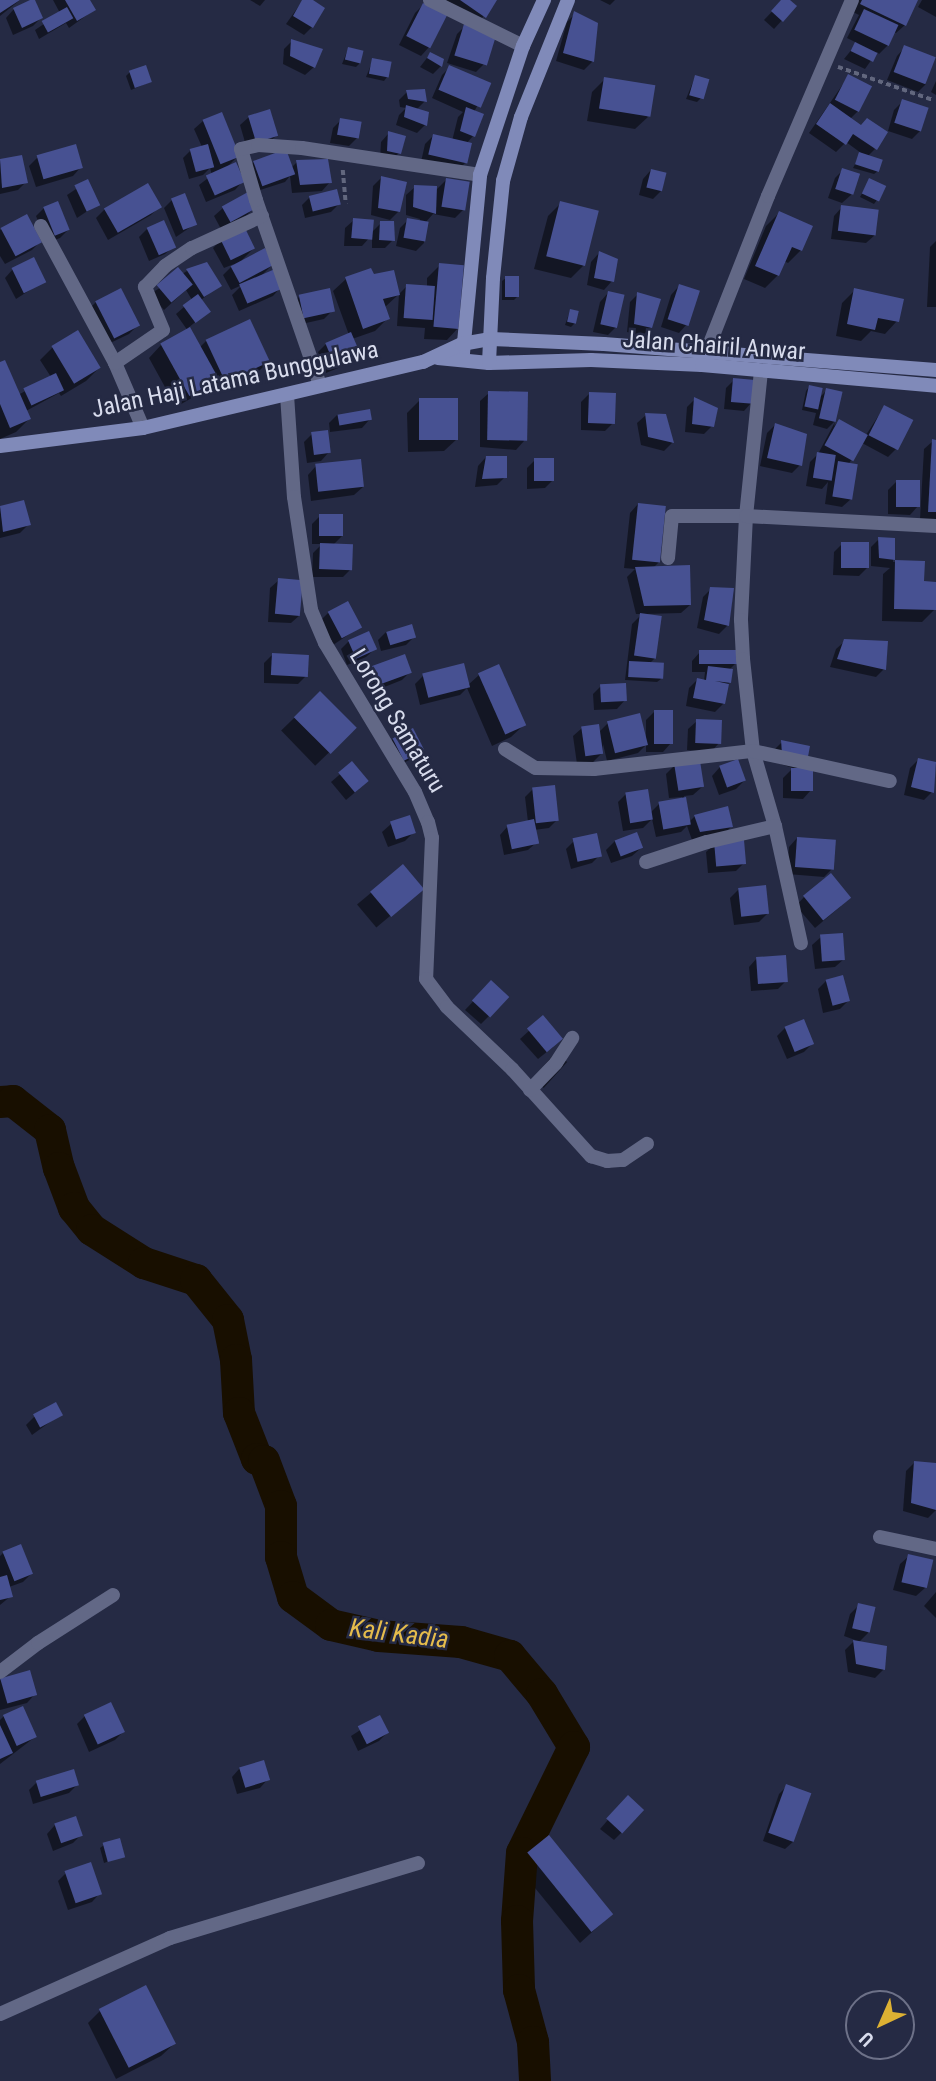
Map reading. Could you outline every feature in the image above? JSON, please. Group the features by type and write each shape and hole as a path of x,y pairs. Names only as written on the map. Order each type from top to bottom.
{"main road":[{"path":"464,361 462,344 480,175 523,46 544,0"},
{"path":"489,363 493,278 503,181 521,117 568,0"},
{"name":"Jalan Chairil Anwar","path":"438,358 462,344 491,339 604,344 704,359 761,371 936,386"},
{"name":"Jalan Chairil Anwar","path":"438,358 489,363 704,359 936,370"},
{"name":"Jalan Haji Latama Bunggulawa","path":"0,446 143,428 438,358"}],"street":[{"path":"430,0 523,46"},
{"path":"704,359 768,197 852,0"},
{"path":"320,385 241,149 258,145 342,154 480,175"},
{"path":"115,363 163,330 144,291 149,280 192,248 262,216"},
{"path":"41,226 115,363 143,428"},
{"path":"761,371 746,516 741,620 753,751 775,826 800,943"},
{"name":"Lorong Samaturu","path":"287,395 294,497 311,610 324,643 396,759 428,822 432,838 426,979 447,1007 591,1156 607,1161 622,1160 647,1144"},
{"path":"668,558 672,516 746,516 936,526"},
{"path":"505,750 536,768 594,769 753,751 890,781"},
{"path":"646,862 707,842 775,826"},
{"path":"530,1090 556,1063 572,1038"},
{"path":"880,1537 936,1549"},
{"path":"0,1672 38,1643 113,1595"},
{"path":"0,2014 170,1938 418,1863"}],"path":[{"path":"826,63 933,100"},
{"path":"342,154 346,204"}],"building":[{"path":"0,0 20,0 0,13"},
{"path":"35,0 43,18 22,28 13,8"},
{"path":"65,0 90,0 96,10 77,21"},
{"path":"302,0 313,0 325,8 313,28 293,16"},
{"path":"460,0 497,0 486,18"},
{"path":"781,0 790,0 797,6 783,22 771,11"},
{"path":"862,0 918,0 906,26 860,4"},
{"path":"423,3 447,15 430,48 406,36"},
{"path":"67,7 73,18 48,32 42,21"},
{"path":"864,9 898,25 889,46 854,30"},
{"path":"574,11 598,23 594,62 563,53"},
{"path":"464,24 497,34 487,65 454,56"},
{"path":"291,39 323,49 315,68 290,56"},
{"path":"855,42 877,53 873,62 851,51"},
{"path":"904,45 936,57 925,84 894,72"},
{"path":"348,47 364,51 360,63 345,60"},
{"path":"430,52 444,59 442,67 427,58"},
{"path":"372,58 392,62 389,78 369,74"},
{"path":"146,65 152,82 135,88 129,71"},
{"path":"449,65 491,83 481,108 438,90"},
{"path":"848,74 872,86 859,112 835,100"},
{"path":"695,75 709,79 704,99 689,95"},
{"path":"604,77 655,85 650,117 599,109"},
{"path":"425,89 427,102 408,99 406,90"},
{"path":"902,99 929,108 921,131 894,123"},
{"path":"830,103 861,125 867,118 888,132 877,150 853,134 846,145 816,124"},
{"path":"406,105 429,112 427,126 404,117"},
{"path":"466,107 484,114 475,137 460,131"},
{"path":"270,109 278,136 256,143 248,116"},
{"path":"222,112 240,157 221,164 203,120"},
{"path":"340,118 362,122 359,139 337,135"},
{"path":"388,131 406,136 401,154 387,151"},
{"path":"433,134 472,143 467,163 428,154"},
{"path":"76,144 83,168 43,179 37,155"},
{"path":"208,144 214,167 196,172 190,149"},
{"path":"286,149 295,174 262,186 253,161"},
{"path":"859,152 883,160 879,172 855,164"},
{"path":"22,155 28,183 2,188 0,159"},
{"path":"328,159 332,183 300,185 296,160"},
{"path":"236,162 245,182 215,196 206,175"},
{"path":"842,168 860,174 853,195 835,189"},
{"path":"651,169 667,173 662,191 646,187"},
{"path":"381,176 407,182 400,212 378,208"},
{"path":"446,178 470,182 465,210 441,207"},
{"path":"869,178 886,186 879,201 862,193"},
{"path":"88,179 100,205 87,212 74,185"},
{"path":"148,183 162,207 118,233 104,208"},
{"path":"414,185 437,186 436,214 413,207"},
{"path":"337,189 341,205 313,212 309,196"},
{"path":"248,192 257,208 230,222 222,207"},
{"path":"185,193 197,225 183,230 171,198"},
{"path":"58,201 70,230 55,236 43,207"},
{"path":"560,201 599,211 585,266 546,256"},
{"path":"841,205 879,210 876,235 838,231"},
{"path":"779,211 813,226 802,251 792,247 779,276 755,266"},
{"path":"27,214 42,242 16,256 1,228"},
{"path":"353,218 374,220 372,240 351,238"},
{"path":"407,218 429,222 425,242 404,238"},
{"path":"164,220 176,247 159,255 147,228"},
{"path":"380,221 394,221 395,241 379,240"},
{"path":"244,226 255,248 231,260 220,238"},
{"path":"265,248 274,265 239,283 231,266"},
{"path":"599,251 618,259 614,282 594,278"},
{"path":"34,257 46,282 24,293 12,268"},
{"path":"207,262 222,286 204,297 186,269"},
{"path":"439,263 464,265 458,329 433,327"},
{"path":"178,267 193,285 171,303 157,285"},
{"path":"371,268 374,274 394,270 400,295 383,299 390,319 363,329 345,277"},
{"path":"275,269 283,288 247,304 239,284"},
{"path":"505,276 519,276 519,297 505,297"},
{"path":"406,284 435,286 433,320 404,318"},
{"path":"679,284 700,291 688,326 668,319"},
{"path":"121,288 140,325 114,339 95,301"},
{"path":"330,288 335,311 304,318 299,295"},
{"path":"854,288 904,299 899,322 878,318 875,330 847,324"},
{"path":"608,291 625,295 617,328 600,324"},
{"path":"637,292 661,299 652,328 634,324"},
{"path":"198,294 211,312 196,323 183,305"},
{"path":"570,309 579,311 576,324 567,322"},
{"path":"250,319 270,362 225,382 206,340"},
{"path":"190,327 219,379 189,396 160,343"},
{"path":"78,330 101,368 74,384 51,346"},
{"path":"351,332 361,355 335,366 325,343"},
{"path":"5,360 31,419 10,428 0,404 0,362"},
{"path":"56,373 64,390 31,405 23,388"},
{"path":"733,378 755,380 753,404 731,402"},
{"path":"809,385 823,388 818,409 804,407"},
{"path":"826,388 843,392 836,422 819,418"},
{"path":"488,391 528,392 527,441 487,440"},
{"path":"589,392 616,393 615,424 588,423"},
{"path":"694,397 718,408 714,427 692,424"},
{"path":"419,398 458,398 458,440 419,440"},
{"path":"884,405 913,420 898,450 869,435"},
{"path":"370,409 372,420 339,426 338,415"},
{"path":"645,413 666,414 674,443 648,437"},
{"path":"839,419 868,435 853,461 824,445"},
{"path":"775,423 807,434 802,466 767,458"},
{"path":"328,430 331,453 314,455 311,432"},
{"path":"932,439 936,440 936,512 928,512"},
{"path":"817,452 836,455 832,481 813,478"},
{"path":"486,456 507,456 507,478 482,479"},
{"path":"534,458 554,458 554,481 534,481"},
{"path":"361,459 364,487 318,492 315,464"},
{"path":"838,461 858,464 852,500 832,497"},
{"path":"896,480 920,480 920,507 896,507"},
{"path":"24,500 31,525 3,532 0,506"},
{"path":"638,503 666,506 660,563 632,560"},
{"path":"319,514 343,514 343,536 319,536"},
{"path":"878,537 895,538 895,560 879,558"},
{"path":"841,542 869,542 869,568 841,568"},
{"path":"320,543 353,544 352,570 319,569"},
{"path":"895,560 925,561 924,581 936,582 936,610 894,609"},
{"path":"690,565 691,605 644,606 635,567"},
{"path":"278,578 303,580 300,616 275,614"},
{"path":"710,587 734,588 729,626 704,620"},
{"path":"348,601 362,627 342,638 328,612"},
{"path":"640,613 662,616 656,659 634,656"},
{"path":"412,624 416,637 390,645 386,632"},
{"path":"369,631 377,649 356,659 348,640"},
{"path":"844,639 888,641 886,670 837,659"},
{"path":"699,650 737,650 737,664 699,664"},
{"path":"272,653 309,655 308,677 271,675"},
{"path":"405,654 412,673 379,685 372,666"},
{"path":"629,661 664,663 663,679 628,677"},
{"path":"464,663 470,687 428,698 422,673"},
{"path":"499,664 526,725 505,735 478,673"},
{"path":"708,666 733,669 731,683 715,681 729,684 725,704 693,698 697,678 706,680"},
{"path":"626,683 627,701 601,702 600,684"},
{"path":"320,691 357,728 331,754 294,717"},
{"path":"654,710 673,710 673,744 654,744"},
{"path":"640,713 648,745 615,753 607,721"},
{"path":"696,719 722,720 721,744 695,743"},
{"path":"599,724 603,754 585,756 581,727"},
{"path":"413,728 424,750 404,761 393,738"},
{"path":"781,740 810,746 807,762 782,754"},
{"path":"918,758 936,762 934,793 911,787"},
{"path":"738,759 746,781 727,787 719,766"},
{"path":"352,761 369,781 355,792 338,773"},
{"path":"700,761 704,787 678,791 674,765"},
{"path":"791,768 813,768 813,791 791,791"},
{"path":"555,785 559,821 536,823 532,787"},
{"path":"648,789 653,820 630,823 625,793"},
{"path":"686,797 691,825 663,829 658,802"},
{"path":"728,806 733,827 700,832 694,815"},
{"path":"410,815 416,833 396,840 390,821"},
{"path":"534,819 539,843 512,849 507,825"},
{"path":"637,832 643,848 621,856 615,841"},
{"path":"597,833 602,856 578,862 573,838"},
{"path":"797,837 836,840 834,870 795,867"},
{"path":"744,840 746,864 716,867 714,843"},
{"path":"403,864 424,889 391,917 370,892"},
{"path":"831,873 851,898 823,921 803,896"},
{"path":"766,885 769,914 741,917 738,888"},
{"path":"843,933 845,960 822,962 820,935"},
{"path":"786,955 788,982 758,984 756,957"},
{"path":"843,975 850,1001 833,1006 826,980"},
{"path":"491,980 509,997 490,1018 472,1000"},
{"path":"543,1015 563,1039 547,1052 527,1028"},
{"path":"804,1019 814,1044 795,1052 785,1027"},
{"path":"56,1402 63,1415 40,1427 33,1414"},
{"path":"914,1461 936,1463 936,1510 911,1503"},
{"path":"21,1544 33,1574 14,1581 2,1551"},
{"path":"908,1554 933,1560 927,1588 901,1582"},
{"path":"7,1575 13,1597 0,1600 0,1577"},
{"path":"858,1603 876,1607 870,1632 852,1628"},
{"path":"853,1640 887,1646 885,1670 856,1664"},
{"path":"30,1670 37,1695 7,1704 0,1679"},
{"path":"111,1702 125,1732 98,1745 84,1715"},
{"path":"23,1706 37,1737 17,1746 3,1715"},
{"path":"380,1715 389,1733 367,1744 358,1726"},
{"path":"0,1725 13,1753 0,1759"},
{"path":"264,1760 270,1780 245,1788 239,1768"},
{"path":"74,1769 79,1785 41,1797 36,1781"},
{"path":"786,1784 811,1793 794,1842 768,1833"},
{"path":"628,1795 644,1810 622,1833 606,1818"},
{"path":"76,1816 83,1836 61,1843 54,1823"},
{"path":"549,1835 613,1914 591,1932 527,1853"},
{"path":"120,1838 125,1857 108,1862 103,1843"},
{"path":"91,1862 102,1894 76,1903 65,1871"},
{"path":"146,1985 176,2044 129,2068 99,2009"}],"waterway":[{"name":"Kali Kadia","path":"0,1102 13,1101 50,1130 59,1168 74,1208 92,1230 144,1263 196,1280 228,1320 236,1360 239,1413 257,1459 264,1461 281,1506 281,1557 293,1597 331,1625 379,1636 461,1642 510,1656 542,1694 574,1747 522,1853 517,1921 519,1990 533,2042 535,2081"}]}
